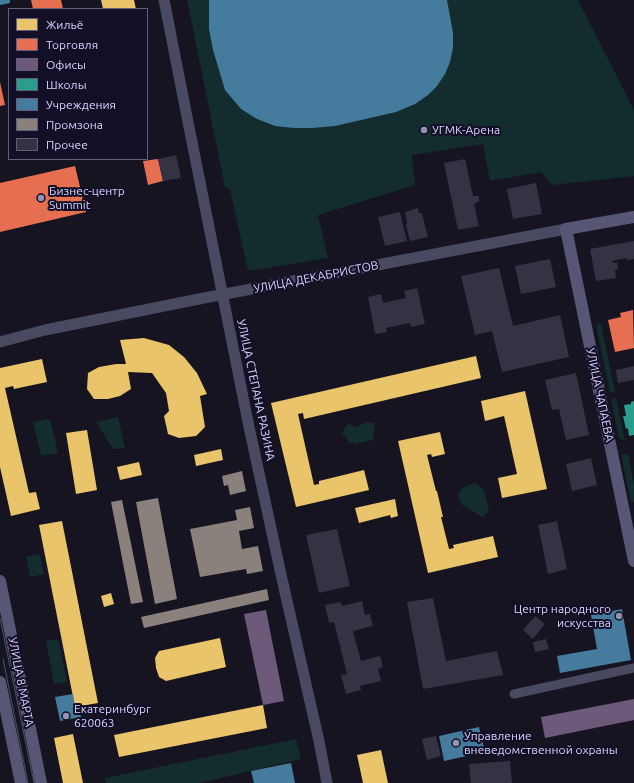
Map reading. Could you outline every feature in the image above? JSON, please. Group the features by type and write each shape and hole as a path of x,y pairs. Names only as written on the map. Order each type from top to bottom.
{"main road":[{"name":"УЛИЦА ДЕКАБРИСТОВ","path":"566,229 634,217"},
{"name":"УЛИЦА ЧАПАЕВА","path":"566,229 634,561"},
{"name":"УЛИЦА 8 МАРТА","path":"0,580 5,626 41,783"},
{"name":"УЛИЦА 8 МАРТА","path":"0,682 21,783"}],"street":[{"name":"УЛИЦА СТЕПАНА РАЗИНА","path":"164,0 249,427 282,579 318,733 327,783"},
{"name":"УЛИЦА ДЕКАБРИСТОВ","path":"0,342 45,330 566,229"},
{"path":"514,694 634,668"}],"green space":[{"name":"УГМК-Арена","path":"187,0 578,0 634,110 634,176 552,185 541,172 490,181 483,144 412,155 415,185 318,215 328,258 248,271 230,190 225,187"},
{"path":"601,324 615,391 610,393 596,325"},
{"path":"616,398 625,441 619,438 611,399"},
{"path":"118,417 125,448 113,449 96,422"},
{"path":"50,419 58,453 41,456 33,422"},
{"path":"368,422 375,423 373,440 348,444 348,440 342,433 347,425 349,424 355,427"},
{"path":"628,454 634,485 634,502 631,502 621,455"},
{"path":"475,483 484,490 489,511 482,517 461,504 458,495 463,487"},
{"path":"40,554 44,574 30,577 26,557"},
{"path":"58,639 67,682 54,684 46,641"},
{"path":"296,739 301,759 200,783 106,783 105,778"}],"building: Жильё":[{"path":"101,0 134,0 136,8 103,8"},
{"path":"144,338 169,345 184,357 197,373 207,394 200,396 205,427 196,436 179,438 168,434 164,416 169,411 166,393 152,373 128,372 131,389 120,396 108,399 94,399 87,389 88,373 99,367 126,364 120,340"},
{"path":"476,356 481,378 304,419 303,413 298,414 314,485 319,484 319,481 364,470 369,490 296,507 271,403"},
{"path":"42,359 47,382 14,389 13,386 5,388 29,493 36,492 40,509 11,516 0,467 0,368"},
{"path":"525,391 547,489 502,498 498,478 517,474 504,416 485,421 481,401"},
{"path":"87,430 97,490 76,494 66,433"},
{"path":"440,432 445,454 432,457 431,454 427,455 437,491 443,517 441,517 449,549 454,548 453,545 493,536 498,557 428,573 398,441"},
{"path":"221,449 223,460 196,466 194,455"},
{"path":"139,462 142,475 120,480 117,467"},
{"path":"395,499 398,516 391,518 390,515 359,523 355,508"},
{"path":"62,521 98,703 75,707 39,525"},
{"path":"111,593 114,604 104,607 101,596"},
{"path":"220,638 226,667 166,681 159,677 155,658 159,651"},
{"path":"263,705 267,728 119,757 114,735"},
{"path":"73,734 83,783 63,783 54,738"},
{"path":"381,750 388,783 363,783 357,755"}],"building: Торговля":[{"path":"31,0 61,0 63,8 33,8"},
{"path":"0,82 5,105 0,106"},
{"path":"158,159 163,181 148,185 143,161"},
{"name":"Бизнес-центр Summit","path":"75,166 86,212 0,232 0,183"},
{"path":"633,310 634,348 615,352 608,320 621,317 620,313"}],"building: Офисы":[{"path":"266,610 284,701 263,705 244,614"},
{"path":"634,699 634,720 545,738 541,717"}],"building: Школы":[{"path":"634,401 634,435 629,436 628,428 626,429 623,416 626,416 624,405 631,404 631,402"}],"building: Учреждения":[{"path":"0,0 10,0 10,3 0,5"},
{"path":"209,0 447,0 453,33 453,48 450,62 445,74 437,86 428,95 415,104 396,112 335,126 294,128 275,126 257,119 241,109 225,90 213,50 209,29"},
{"path":"622,609 631,660 560,673 557,656 597,649 591,615"},
{"path":"73,694 75,707 79,706 81,717 60,721 55,697"},
{"path":"479,727 485,752 444,761 439,736"},
{"path":"291,763 295,783 254,783 251,771"}],"building: Промзона":[{"path":"242,471 246,491 230,495 228,485 224,486 222,476"},
{"path":"158,498 177,599 155,604 136,502"},
{"path":"122,500 143,602 131,604 111,502"},
{"path":"250,507 254,528 239,531 242,549 258,546 263,571 247,574 246,569 200,577 190,529 237,520 235,510"},
{"path":"267,589 269,600 144,628 141,617"}],"building: Прочее":[{"path":"176,155 181,178 163,181 158,159"},
{"path":"465,159 473,196 479,196 479,201 474,204 479,226 458,230 444,163"},
{"path":"536,183 542,214 513,219 507,189"},
{"path":"418,208 419,213 422,213 428,237 410,241 406,226 407,223 405,212"},
{"path":"400,212 407,241 385,246 378,217"},
{"path":"634,241 634,259 627,260 626,258 612,261 613,263 617,262 618,269 615,270 616,278 596,281 590,249"},
{"path":"550,259 556,287 521,294 515,266"},
{"path":"499,268 513,326 560,315 569,357 502,372 492,331 475,335 461,276"},
{"path":"417,288 425,324 411,327 410,323 386,328 387,332 375,334 368,297 381,294 383,303 406,298 404,291"},
{"path":"634,366 634,380 618,383 616,370"},
{"path":"576,373 589,435 566,440 559,409 552,410 545,380"},
{"path":"591,458 597,485 572,491 566,464"},
{"path":"557,521 567,569 548,574 538,525"},
{"path":"337,529 350,586 319,593 306,535"},
{"path":"433,598 446,661 497,651 503,675 423,689 407,602"},
{"path":"362,601 365,615 370,614 373,626 353,631 361,661 380,656 383,667 378,669 381,681 360,686 361,690 346,694 341,675 347,674 334,622 329,623 325,605 341,602 342,606"},
{"path":"535,616 545,624 533,639 523,630"},
{"path":"546,639 549,649 535,652 533,642"},
{"path":"436,736 441,756 427,760 422,739"},
{"path":"510,761 512,783 471,783 469,764"}],"tram line":[{"path":"0,618 34,783"},
{"path":"3,659 28,783"}],"place":[{"name":"УГМК-Арена","path":"424,130"},
{"name":"Бизнес-центр Summit","path":"41,198"},
{"name":"Центр народного искусства","path":"619,616"},
{"name":"Екатеринбург 620063","path":"66,716"},
{"name":"Управление вневедомственной охраны","path":"456,743"}]}
